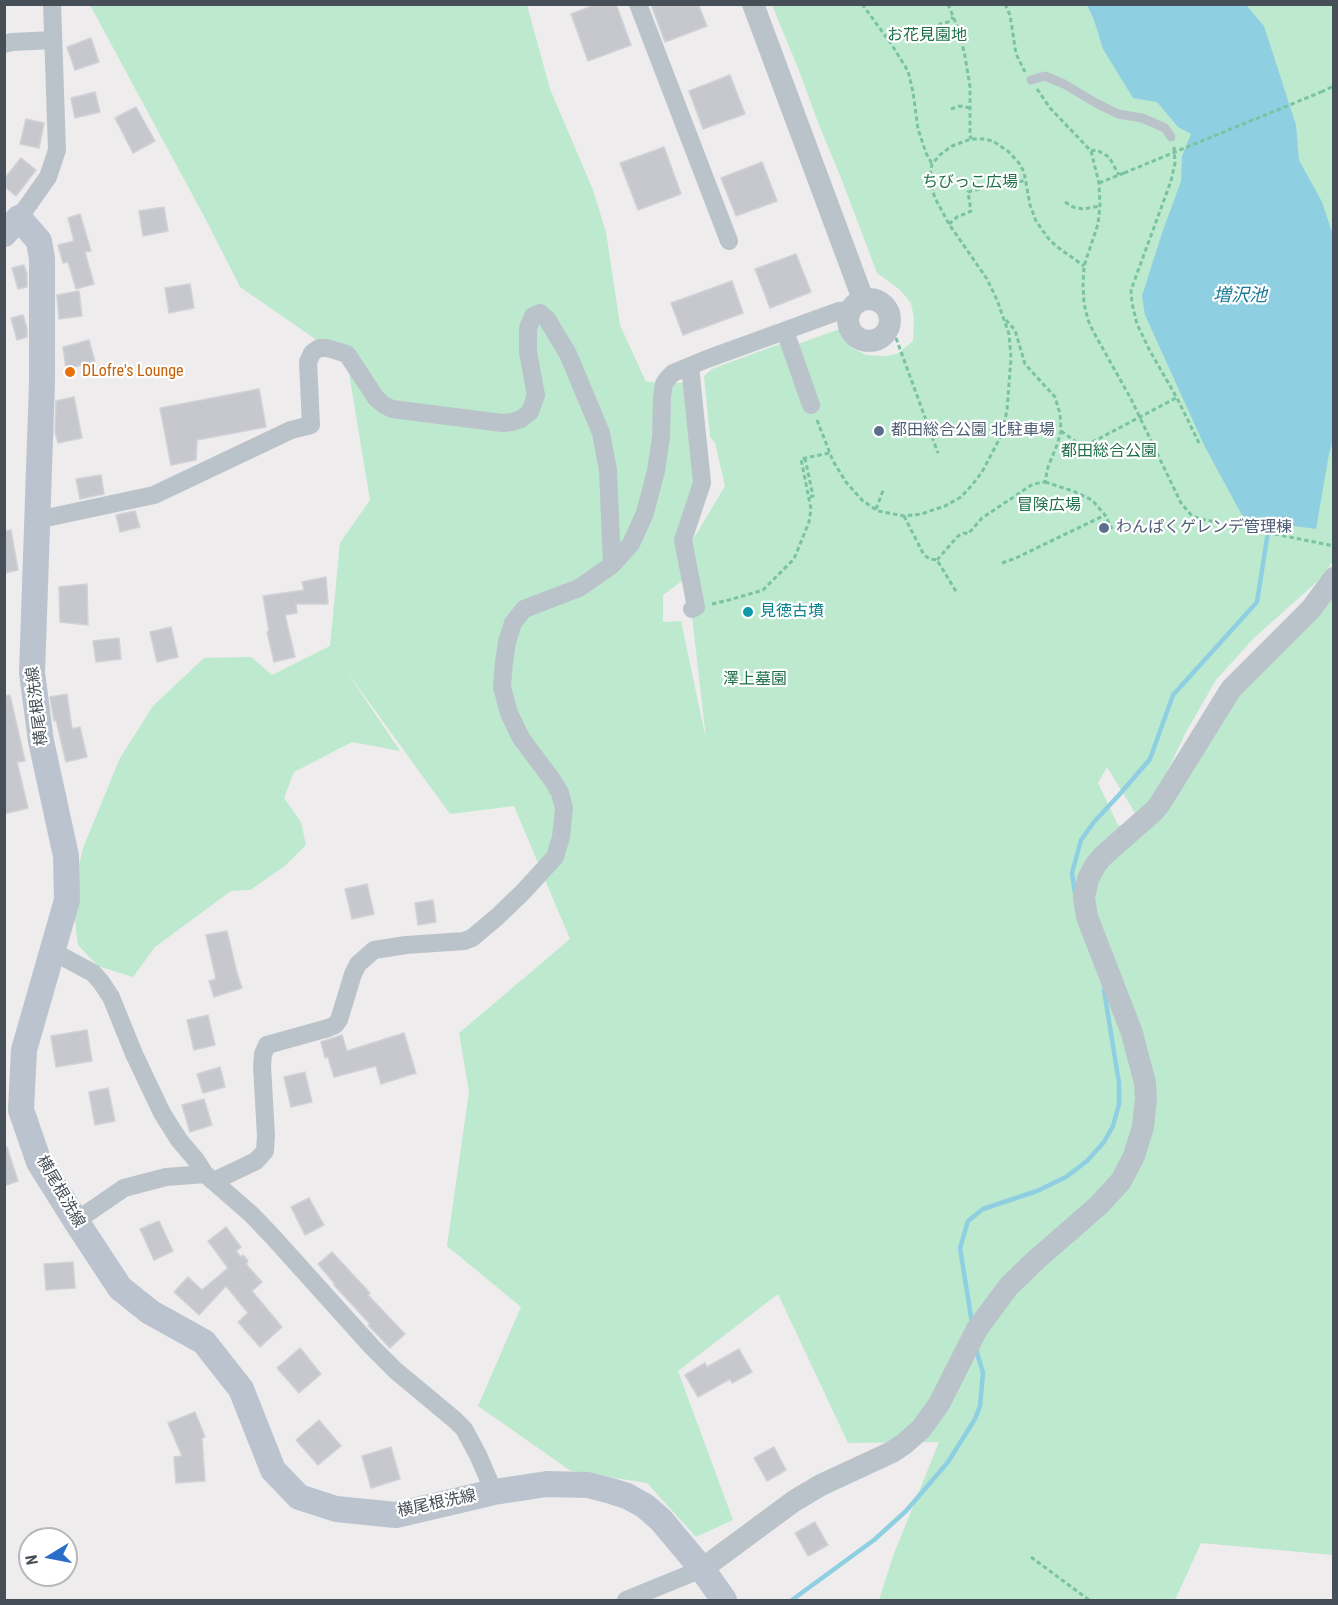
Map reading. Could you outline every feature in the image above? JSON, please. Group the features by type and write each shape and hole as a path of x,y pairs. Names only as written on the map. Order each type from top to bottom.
{"main road":[{"name":"横尾根洗線","path":"12,226 39,242 42,259 42,382 32,673 41,741 66,856 67,900 24,1050 21,1110 39,1162 120,1288 150,1312 204,1342 241,1389 273,1470 299,1497 336,1509 396,1515 494,1492 547,1484 588,1485 627,1496 645,1506 661,1520 702,1569 724,1600"}],"street":[{"path":"12,226 48,177 57,150 52,4"},
{"path":"638,4 729,242"},
{"path":"76,1221 124,1188 166,1177 210,1178 256,1161 264,1151 266,1137 262,1066 263,1054 267,1045 335,1025 339,1020 358,964 374,950 464,941 472,938 516,898 555,857 564,816 560,793 521,738 508,713 502,687 506,652 513,623 524,609 579,588 612,565 632,544 645,513 658,460 664,384 673,373 856,304 753,4"},
{"path":"4,44 53,40"},
{"path":"37,520 154,495 291,430 311,425 308,362 312,353 319,348 347,354 376,398 392,409 502,423 521,419 530,412 536,395 528,352 528,328 533,316 540,313 547,320 568,354 601,432 608,470 612,565"},
{"path":"785,331 813,400"},
{"path":"690,366 702,483 683,540 694,608"},
{"path":"626,1600 702,1569 794,1501 904,1444 921,1429 939,1404 976,1329 1009,1286 1035,1260 1094,1210 1121,1181 1134,1156 1143,1127 1145,1083 1132,1033 1087,917 1084,898 1088,879 1103,856 1155,810 1231,689 1311,609 1334,578"},
{"path":"52,951 93,974 101,982 111,997 134,1054 162,1113 178,1140 210,1178 273,1237 372,1347 396,1371 464,1429 494,1492"}],"lane":[{"path":"1031,80 1045,76 1118,114 1142,118 1165,128 1171,137"}],"path":[{"path":"862,4 908,70 918,129 932,164"},
{"path":"948,4 959,31 965,56 970,87 971,139"},
{"path":"1005,4 1010,15 1017,54 1022,67 1050,108 1091,151 1099,183 1100,206 1098,224 1084,266 1084,303 1088,320 1140,418 1181,503 1192,516 1201,519 1334,546"},
{"path":"919,34 931,33 940,24 954,17"},
{"path":"1099,183 1334,87"},
{"path":"951,109 960,106 971,108"},
{"path":"1171,137 1176,163 1131,290 1132,303 1137,324 1200,445"},
{"path":"813,400 829,453 846,482 863,501 876,510 904,516 921,514 945,506 961,497 982,472 1002,434 1007,410 1011,358 1009,334 987,279 960,242 935,198 930,176 932,164 952,146 971,139 984,139 993,141 1010,152 1024,172 1030,205 1036,220 1056,246 1084,266"},
{"path":"1091,151 1097,150 1109,157 1119,175"},
{"path":"949,224 957,217 971,211 968,192 1001,183 1025,181"},
{"path":"1065,202 1083,209 1100,206"},
{"path":"1004,319 1016,330 1025,364 1055,397 1060,414 1061,431 1045,482"},
{"path":"896,338 938,453"},
{"path":"1061,431 1083,447 1177,398"},
{"path":"694,608 763,590 794,559 809,522 811,509 801,459 829,453"},
{"path":"937,560 958,536 968,534 982,518 1033,484 1045,482 1092,500 1105,514 1112,529"},
{"path":"876,510 884,488"},
{"path":"1002,563 1105,514"},
{"path":"904,516 924,555 937,560"},
{"path":"937,560 957,593"},
{"path":"1031,1557 1089,1600"}],"green space":[{"path":"90,5 527,5 550,89 593,190 606,232 620,325 646,382 687,383 696,481 682,581 663,595 663,622 681,621 706,739 692,616 704,611 691,543 725,486 715,443 710,437 704,376 712,369 785,342 787,348 840,329 852,348 866,355 897,354 913,341 914,319 911,303 899,289 877,273 772,5 1333,5 1333,561 1321,578 1253,639 1216,680 1186,732 1148,811 1231,689 1333,585 1333,1555 1201,1543 1175,1600 879,1600 893,1556 939,1442 848,1443 778,1294 678,1371 733,1520 696,1537 647,1483 571,1471 478,1406 521,1307 447,1246 469,1092 459,1033 570,939 514,806 450,814 345,669 400,751 352,742 294,772 284,798 301,822 306,845 285,866 250,890 231,891 155,947 133,977 98,966 78,945 72,897 83,848 120,758 153,706 204,658 251,657 272,675 330,646 340,543 370,500 347,361 240,287","holes":["1107,767 1140,821 1136,827 1118,825 1098,783"]}],"water":[{"name":"増沢池","path":"1087,5 1246,5 1264,26 1296,125 1299,160 1322,202 1333,235 1333,440 1316,529 1244,519 1204,445 1145,315 1142,296 1181,181 1182,156 1191,134 1178,127 1157,102 1133,98 1103,49"}],"building":[{"path":"597,4 616,4 631,45 588,61 571,14"},
{"path":"651,4 698,4 707,26 665,42"},
{"path":"91,38 99,62 75,70 67,47"},
{"path":"730,75 745,114 703,129 689,91"},
{"path":"95,92 100,112 75,118 71,98"},
{"path":"136,107 155,141 133,153 115,118"},
{"path":"26,119 44,123 39,148 20,144"},
{"path":"664,147 681,194 638,210 620,163"},
{"path":"21,158 36,170 16,196 4,186 4,179"},
{"path":"762,162 777,201 736,216 721,178"},
{"path":"164,207 168,231 143,236 139,211"},
{"path":"80,214 91,251 85,252 94,284 76,289 68,262 63,263 58,245 74,241 68,218"},
{"path":"796,254 811,292 770,308 755,269"},
{"path":"24,265 27,287 18,289 12,268"},
{"path":"732,281 743,313 683,335 671,303"},
{"path":"190,284 194,308 169,313 165,288"},
{"path":"79,291 82,316 59,319 57,295"},
{"path":"23,315 27,337 17,340 11,318"},
{"path":"89,340 95,362 66,369 63,347"},
{"path":"259,389 266,427 197,440 196,460 171,465 160,408"},
{"path":"74,397 82,438 58,443 55,432 56,401"},
{"path":"101,475 104,494 80,499 76,479"},
{"path":"135,511 140,527 120,532 116,515"},
{"path":"11,530 18,570 4,573 4,531"},
{"path":"326,577 328,604 296,604 297,613 285,615 295,657 274,662 267,632 269,631 263,596 304,590 302,582"},
{"path":"87,584 88,625 60,622 59,587"},
{"path":"171,627 178,657 157,662 150,632"},
{"path":"119,638 121,659 96,662 93,641"},
{"path":"67,694 72,729 80,727 87,757 66,762 56,720 54,721 50,697"},
{"path":"10,695 25,761 17,762 28,808 4,814 4,696"},
{"path":"367,884 374,914 352,919 345,889"},
{"path":"433,900 436,922 418,925 415,903"},
{"path":"227,931 242,988 214,997 209,981 216,979 206,935"},
{"path":"208,1015 215,1045 194,1050 187,1020"},
{"path":"87,1030 92,1061 56,1067 51,1036"},
{"path":"404,1033 416,1073 381,1084 376,1066 334,1077 328,1057 325,1058 321,1042 342,1035 347,1051"},
{"path":"220,1067 225,1087 203,1093 197,1074"},
{"path":"305,1072 312,1102 291,1107 284,1077"},
{"path":"108,1088 115,1121 95,1125 89,1092"},
{"path":"204,1099 212,1125 190,1132 182,1105"},
{"path":"7,1147 18,1181 4,1186 4,1148"},
{"path":"309,1198 324,1225 305,1235 291,1207"},
{"path":"159,1221 173,1251 154,1260 140,1229"},
{"path":"226,1227 241,1247 236,1251 241,1257 243,1255 248,1261 246,1264 262,1282 252,1291 282,1327 260,1347 238,1322 248,1313 226,1286 199,1315 174,1292 188,1277 202,1290 228,1268 208,1241"},
{"path":"332,1252 405,1334 390,1348 318,1264"},
{"path":"73,1262 75,1288 46,1290 44,1264"},
{"path":"300,1348 321,1374 299,1393 277,1368"},
{"path":"739,1349 752,1372 732,1383 730,1379 698,1397 685,1375 705,1363 707,1367"},
{"path":"195,1412 205,1437 202,1438 205,1481 176,1483 174,1457 182,1456 168,1423"},
{"path":"319,1420 341,1446 318,1465 296,1440"},
{"path":"391,1447 400,1479 371,1488 362,1456"},
{"path":"774,1447 786,1470 767,1481 754,1458"},
{"path":"815,1522 828,1545 808,1556 795,1533"}],"waterway":[{"path":"1075,893 1072,873 1081,840 1150,759 1173,695 1257,602 1270,519"},
{"path":"972,1323 960,1248 968,1221 983,1209 1037,1191 1066,1177 1087,1161 1104,1142 1113,1126 1119,1104 1119,1083 1104,990"},
{"path":"792,1600 874,1540 906,1511 948,1462 975,1419 980,1406 983,1373 976,1349"}],"place":[{"name":"DLofre's Lounge","path":"70,372"},
{"name":"都田総合公園 北駐車場","path":"879,431"},
{"name":"わんぱくゲレンデ管理棟","path":"1104,528"},
{"name":"見徳古墳","path":"748,612"}],"park label":[{"name":"お花見園地","path":"927,36"},
{"name":"ちびっこ広場","path":"970,183"},
{"name":"都田総合公園","path":"1109,452"},
{"name":"冒険広場","path":"1049,506"},
{"name":"澤上墓園","path":"755,680"}]}
